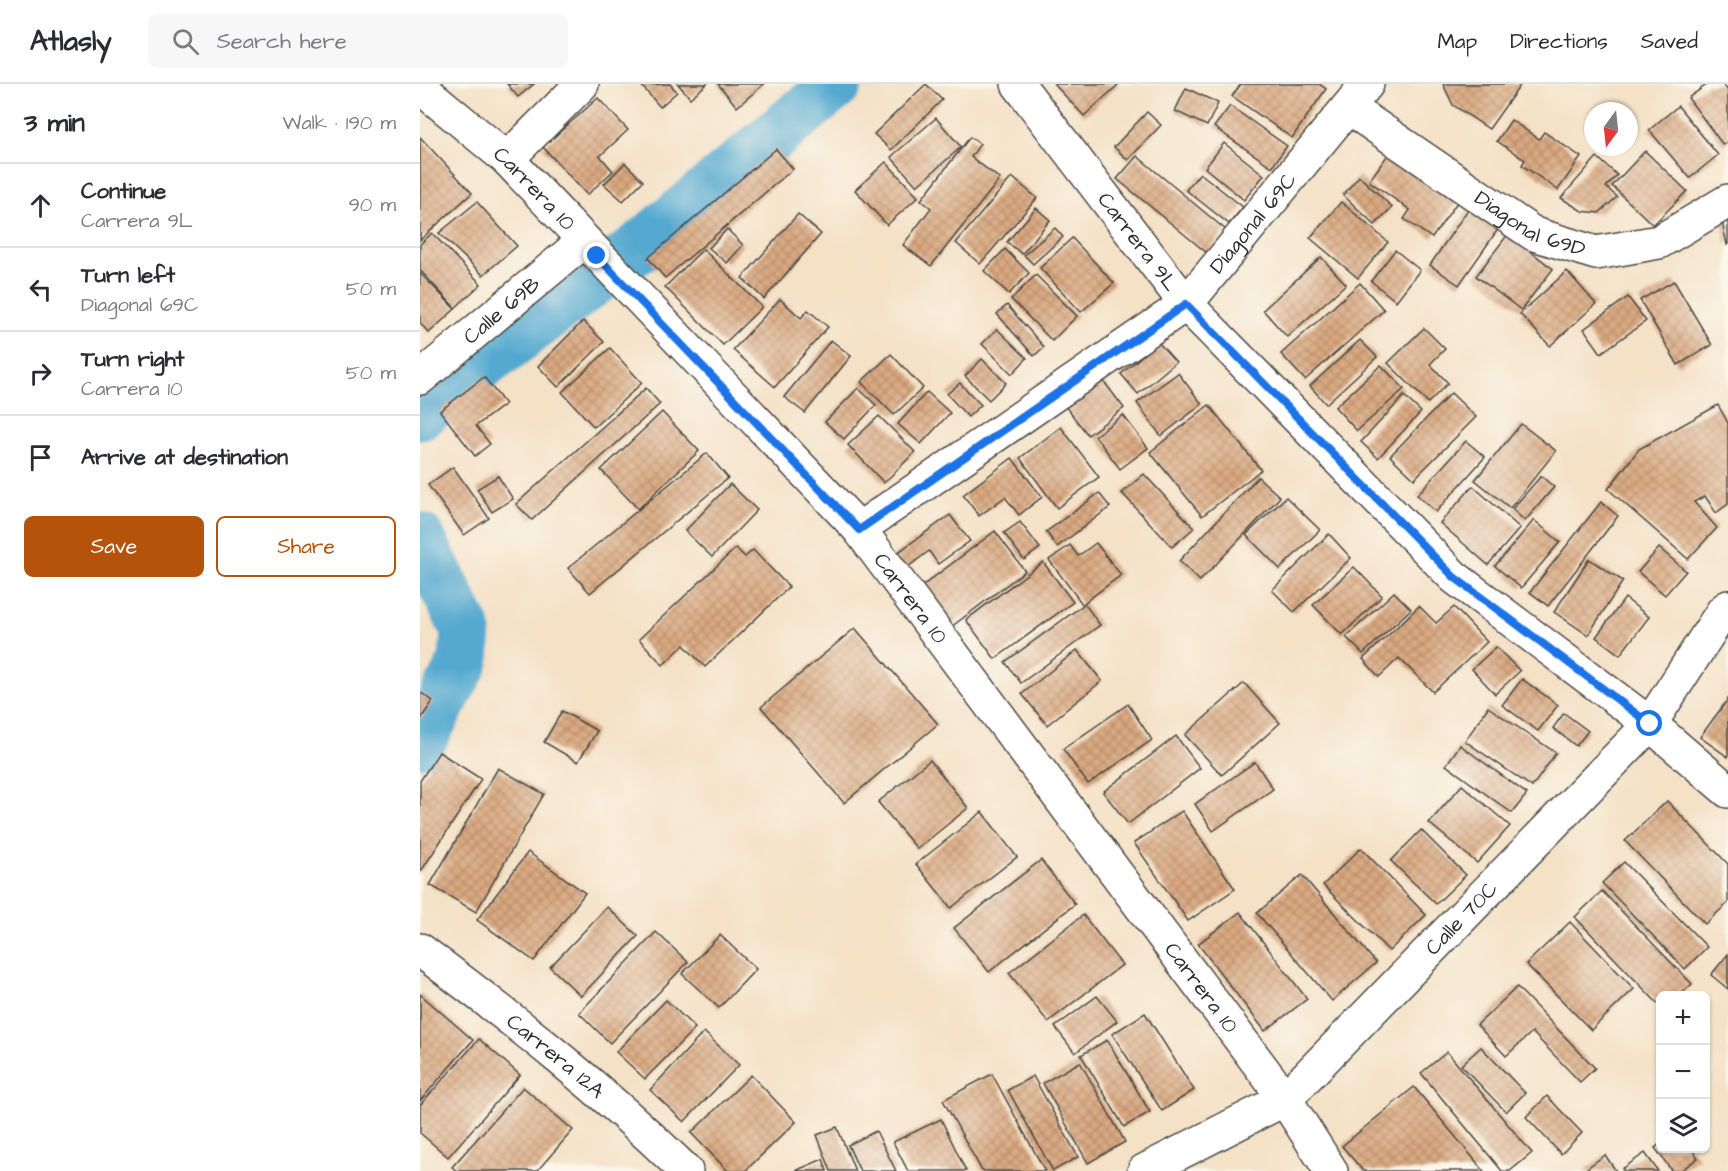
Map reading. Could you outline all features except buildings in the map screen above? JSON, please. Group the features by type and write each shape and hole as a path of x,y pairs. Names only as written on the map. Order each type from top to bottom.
{"street":[{"path":"507,159 582,84"},
{"name":"Carrera 9L","path":"1018,84 1186,304 1454,577 1650,724 1728,791"},
{"name":"Carrera 10","path":"420,87 507,159 859,530 1285,1099 1331,1171"},
{"name":"Diagonal 69C","path":"859,530 1186,304 1358,96"},
{"name":"Diagonal 69D","path":"1358,96 1534,234 1596,253 1659,242 1728,201"},
{"name":"Calle 69B","path":"420,378 591,249"},
{"name":"Calle 70C","path":"1144,1171 1285,1099 1650,724 1723,611 1728,607"},
{"name":"Carrera 12A","path":"420,950 511,1018 586,1080 643,1129 686,1171"}],"waterway":[{"path":"420,415 451,388 641,246 837,84"},
{"path":"420,538 466,630 464,661 420,742"}],"route":[{"path":"597,256 859,530 1186,304 1454,577 1650,724"}]}
